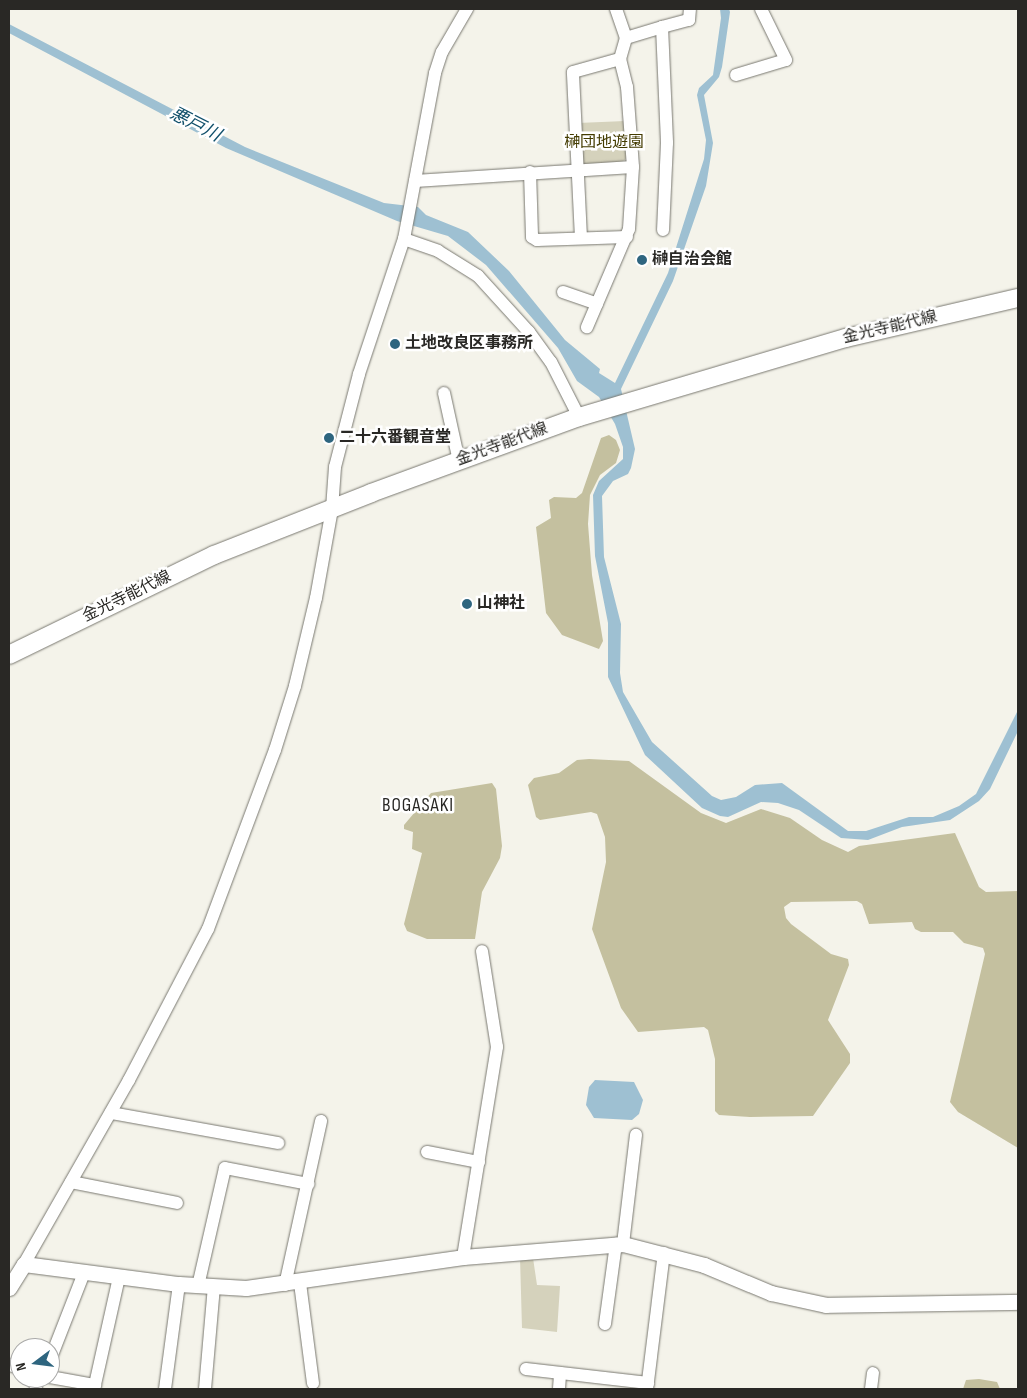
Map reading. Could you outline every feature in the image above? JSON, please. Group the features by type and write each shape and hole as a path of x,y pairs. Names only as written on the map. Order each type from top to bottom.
{"main road":[{"name":"金光寺能代線","path":"9,655 214,555 579,417 846,338 1018,298"}],"street":[{"path":"9,1288 111,1113 208,929 264,780 295,686 316,598 332,509 335,466 358,374 404,240 435,73 442,52 467,9"},
{"path":"587,327 627,238 633,167 627,87 620,59 626,38 616,9"},
{"path":"626,38 689,20 690,9"},
{"path":"736,75 786,60 761,9"},
{"path":"662,27 667,143 663,230"},
{"path":"581,238 572,72 620,59"},
{"path":"415,181 578,168 633,167"},
{"path":"530,172 532,237 536,240 627,238"},
{"path":"404,240 438,252 478,276 529,332 550,362 579,417"},
{"path":"563,292 597,304"},
{"path":"444,393 459,461"},
{"path":"463,1256 497,1047 482,951"},
{"path":"111,1113 278,1143"},
{"path":"313,1383 293,1284 308,1184 321,1121"},
{"path":"605,1324 636,1136"},
{"path":"428,1152 479,1162"},
{"path":"205,1389 206,1286 225,1168 308,1184"},
{"path":"71,1182 176,1203"},
{"path":"24,1264 179,1284 206,1286 293,1284 463,1256 619,1244 664,1253 771,1293 826,1304 1018,1302"},
{"path":"526,1369 648,1386 664,1253"},
{"path":"59,1338 84,1273"},
{"path":"60,1379 95,1387 119,1277"},
{"path":"165,1389 179,1284"},
{"path":"559,1389 560,1373"},
{"path":"871,1389 873,1373"}],"green space":[{"name":"榊団地遊園","path":"625,121 629,156 621,163 584,164 581,161 578,123"},
{"path":"520,1257 533,1258 537,1285 560,1286 557,1332 522,1328"}],"shaded area":[{"path":"609,435 616,440 620,450 616,463 600,475 590,495 588,524 592,575 603,641 599,649 562,635 546,613 536,527 551,518 549,500 554,497 576,498 582,493 601,438"},
{"path":"577,760 629,761 701,813 726,823 761,809 790,818 822,840 848,852 859,846 955,833 979,887 986,892 1018,891 1018,1148 958,1112 950,1102 985,954 983,948 964,943 953,932 921,932 915,929 912,922 869,924 862,904 857,901 791,902 784,907 786,918 791,924 831,954 848,959 849,965 828,1020 850,1054 850,1063 813,1116 750,1117 719,1115 715,1111 715,1059 708,1030 704,1027 638,1032 621,1008 592,929 606,862 605,837 597,814 591,812 540,820 536,817 528,785 534,778 559,773"},
{"path":"492,783 496,789 502,846 500,858 482,892 475,939 427,939 407,931 404,924 422,853 412,849 413,832 404,829 404,825 431,793"},
{"path":"979,1379 997,1382 1000,1389 963,1389 966,1380"}],"water":[{"name":"悪戸川","path":"720,9 729,9 730,12 719,77 704,95 713,143 706,186 673,281 621,389 635,449 631,468 628,474 613,481 602,496 604,557 621,624 620,673 623,692 652,742 712,796 721,800 736,797 755,785 782,783 848,831 866,831 909,817 933,817 959,806 976,794 1018,710 1018,731 990,789 979,801 950,820 902,827 868,840 841,838 799,810 778,803 761,802 728,817 720,816 702,808 645,755 608,677 608,623 595,556 593,495 599,481 623,459 623,447 615,424 599,397 577,381 558,348 486,265 448,236 397,221 226,148 9,33 9,24 245,147 384,203 418,207 426,215 468,232 509,271 565,340 600,369 599,373 615,383 668,273 704,159 706,140 697,95 699,88 713,75 721,18"},
{"path":"595,1080 634,1082 643,1100 639,1114 632,1120 594,1118 586,1105 589,1087"}],"place":[{"name":"榊自治会館","path":"642,260"},
{"name":"土地改良区事務所","path":"395,344"},
{"name":"二十六番観音堂","path":"329,438"},
{"name":"山神社","path":"467,604"}],"district":[{"name":"BOGASAKI","path":"418,806"}]}
